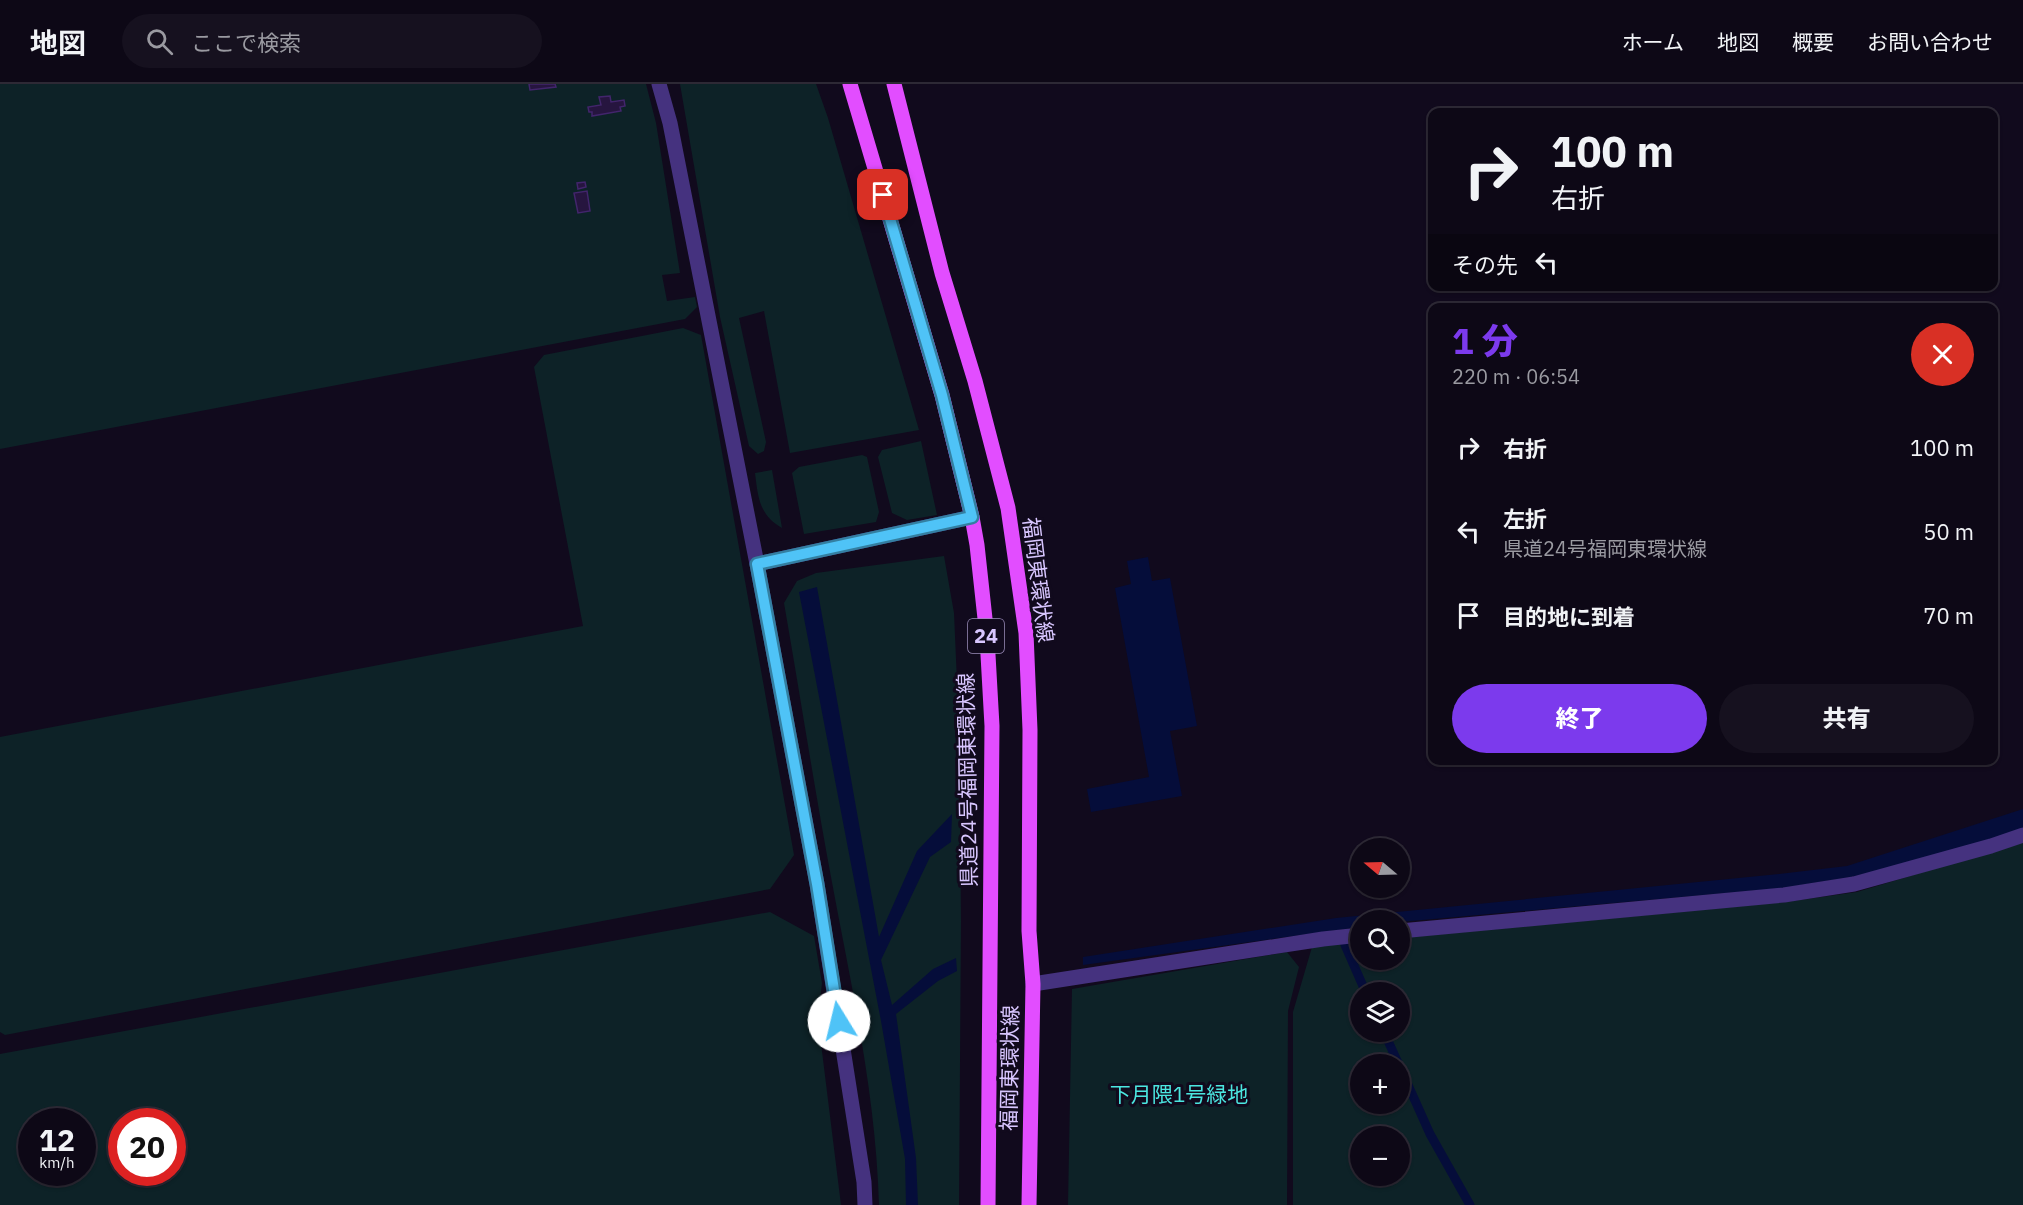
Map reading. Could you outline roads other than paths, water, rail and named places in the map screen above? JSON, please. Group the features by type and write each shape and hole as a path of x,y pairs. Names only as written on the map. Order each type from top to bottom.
{"main road":[{"name":"県道24号福岡東環状線","path":"850,84 942,395 977,545 987,637 992,726 988,1205"},
{"name":"福岡東環状線","path":"894,84 942,273 978,393 1008,508 1026,633 1030,730 1029,931 1033,984 1029,1205"}],"street":[{"path":"659,84 670,123"},
{"path":"665,84 670,123 817,884 864,1182 865,1205"},
{"path":"757,564 972,517"},
{"path":"1410,930 1784,895 1854,884 2023,835"},
{"path":"1033,984 1350,936"}],"waterway":[{"path":"1345,945 1361,982"},
{"path":"1389,1042 1394,1054"},
{"path":"1410,1089 1430,1134 1470,1205"}],"park label":[{"name":"下月隈1号緑地","path":"1179,1095"}]}
